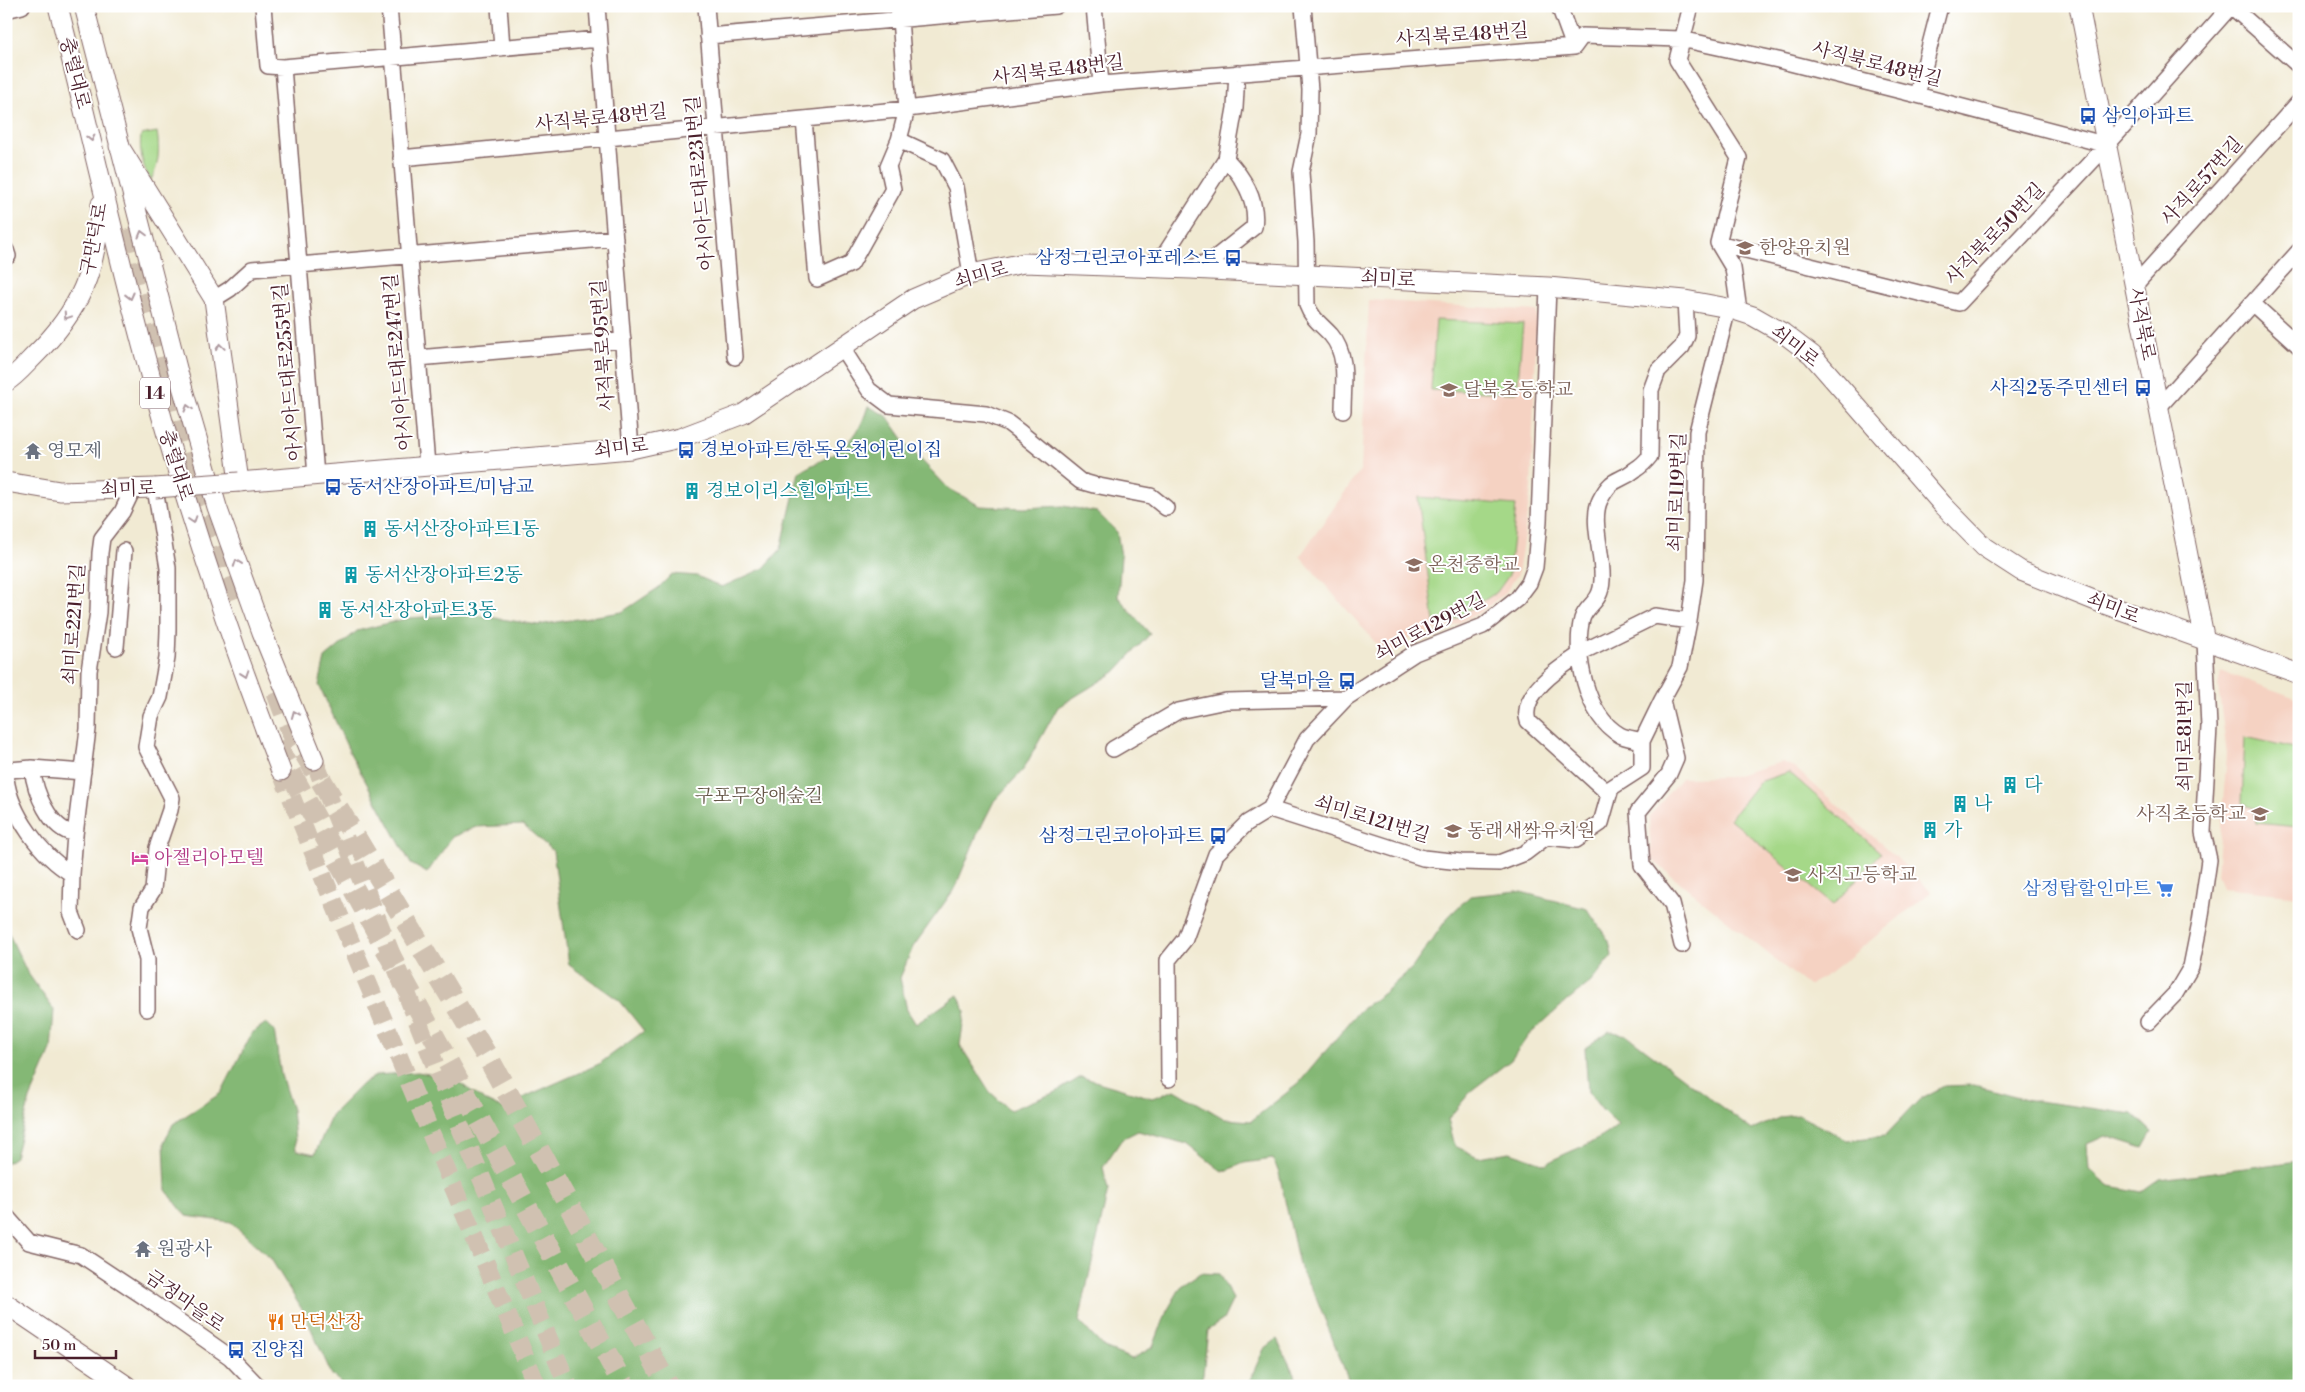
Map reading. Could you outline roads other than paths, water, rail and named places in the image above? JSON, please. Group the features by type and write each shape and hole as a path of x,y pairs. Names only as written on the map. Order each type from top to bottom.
{"main road":[{"name":"충렬대로","path":"58,6 142,345 177,470 253,698 281,771"},
{"name":"충렬대로","path":"84,6 179,376 217,507 262,632 314,760"},
{"name":"사직북로","path":"2079,6 2205,641"},
{"path":"119,146 214,299 239,482"},
{"name":"구만덕로","path":"6,382 53,338 80,298 92,267 100,228 103,187"},
{"name":"쇠미로","path":"6,482 60,491 155,488 631,449 680,438 743,414 914,299 971,274 1024,263 1306,274 1548,287 1685,300 1734,310 1783,333 1812,356 1943,505 1984,546 2021,571 2205,641 2299,674"},
{"path":"6,1304 127,1386"}],"street":[{"path":"6,10 22,6"},
{"path":"263,6 268,66 283,67 599,39"},
{"name":"아시아드대로247번길","path":"389,6 427,465"},
{"path":"499,6 502,48"},
{"name":"사직북로95번길","path":"597,6 631,449"},
{"name":"아시아드대로231번길","path":"706,6 735,356"},
{"path":"708,36 900,13 1056,6"},
{"path":"1094,6 1101,84"},
{"path":"1303,6 1308,67 1309,134 1301,172 1307,305 1310,314 1335,340 1344,359 1342,410"},
{"path":"1559,6 1574,47"},
{"path":"1691,6 1677,60 1739,158 1718,243 1733,268 1734,310"},
{"path":"1917,95 1940,6"},
{"path":"2107,145 2231,6 2299,66"},
{"path":"804,118 817,279 852,264 893,189 888,166 899,140 907,109 900,13"},
{"name":"사직북로48번길","path":"401,158 907,109 1101,84 1574,47 1582,36 1681,39 1917,95 2107,145"},
{"name":"아시아드대로255번길","path":"283,67 316,476"},
{"path":"1144,267 1165,254 1226,159 1235,108 1237,73"},
{"name":"사직로57번길","path":"2134,286 2299,102"},
{"path":"899,140 942,160 956,188 971,274"},
{"name":"사직북로50번길","path":"1718,243 1959,303 2107,145"},
{"name":"쇠미로","path":"1191,269 1215,258 1254,227 1256,213 1249,190 1239,173 1226,159"},
{"path":"409,255 615,238"},
{"path":"6,250 8,256 6,257"},
{"path":"2158,408 2299,251"},
{"name":"아시아드대로247번길","path":"299,264 409,255"},
{"name":"아시아드대로255번길","path":"214,299 230,289 252,269 299,264"},
{"name":"쇠미로129번길","path":"1169,1080 1168,960 1184,939 1216,854 1247,823 1270,808 1307,739 1346,698 1415,653 1483,626 1518,599 1529,583 1535,567 1539,521 1548,287"},
{"path":"1685,300 1687,336 1682,347 1658,371 1651,390 1650,456 1636,470 1611,482 1599,503 1597,522 1602,576 1601,593 1582,617 1580,651 1588,696 1602,719 1620,736 1642,741 1642,768 1611,788 1609,794 1528,721 1526,716 1531,700 1544,679 1580,651 1586,650 1655,616 1688,621"},
{"path":"2252,303 2299,346"},
{"name":"쇠미로119번길","path":"1642,741 1680,667 1695,580 1697,432 1734,310"},
{"path":"418,358 623,340"},
{"path":"842,348 869,390 890,405 973,412 998,419 1021,433 1080,481 1151,496 1166,508"},
{"path":"148,1009 147,960 139,928 142,907 152,890 157,848 170,810 172,798 146,747 151,716 160,697 167,658 168,630 168,568 155,488"},
{"name":"쇠미로221번길","path":"78,930 71,912 72,874 88,729 89,671 97,608 100,553 102,538 122,512 133,489"},
{"path":"116,647 124,551"},
{"path":"97,608 119,609"},
{"name":"쇠미로81번길","path":"2148,1022 2175,994 2191,968 2200,922 2209,860 2203,832 2209,727 2205,641"},
{"path":"1114,749 1178,711 1226,701 1346,698"},
{"path":"1662,700 1676,758 1669,774 1638,812 1642,865 1672,904 1682,945"},
{"path":"72,874 63,868 28,830 13,806 6,776 10,770 32,768 82,772"},
{"path":"32,768 34,784 53,819 64,832 75,834"},
{"name":"쇠미로121번길","path":"1270,808 1423,858 1461,862 1499,862 1525,853 1546,837 1576,840 1601,823 1609,794"},
{"name":"금정마을로","path":"6,1216 29,1242 81,1255 146,1298 230,1357 258,1386"}],"tunnel":[{"path":"132,228 189,463 240,597"},
{"path":"277,692 292,732 491,1063 668,1386"},
{"path":"275,744 624,1386"},
{"path":"314,760 447,1095 568,1386"},
{"path":"281,771 324,879 537,1386"}],"place":[{"name":"삼익아파트","path":"2088,116"},
{"name":"한양유치원","path":"1745,248"},
{"name":"삼정그린코아포레스트","path":"1233,258"},
{"name":"사직2동주민센터","path":"2143,388"},
{"name":"달북초등학교","path":"1449,390"},
{"name":"경보아파트/한독온천어린이집","path":"686,450"},
{"name":"영모제","path":"33,451"},
{"name":"동서산장아파트/미남교","path":"333,487"},
{"name":"경보이리스힐아파트","path":"692,491"},
{"name":"동서산장아파트1동","path":"370,529"},
{"name":"온천중학교","path":"1414,565"},
{"name":"동서산장아파트2동","path":"351,575"},
{"name":"동서산장아파트3동","path":"325,610"},
{"name":"달북마을","path":"1347,681"},
{"name":"다","path":"2010,785"},
{"name":"나","path":"1960,804"},
{"name":"사직초등학교","path":"2260,814"},
{"name":"가","path":"1930,830"},
{"name":"동래새싹유치원","path":"1453,831"},
{"name":"삼정그린코아아파트","path":"1218,836"},
{"name":"아젤리아모텔","path":"140,858"},
{"name":"사직고등학교","path":"1793,875"},
{"name":"삼정탑할인마트","path":"2165,889"},
{"name":"원광사","path":"143,1249"},
{"name":"만덕산장","path":"276,1322"},
{"name":"진양집","path":"236,1350"}],"park label":[{"name":"구포무장애숲길","path":"759,796"}]}
